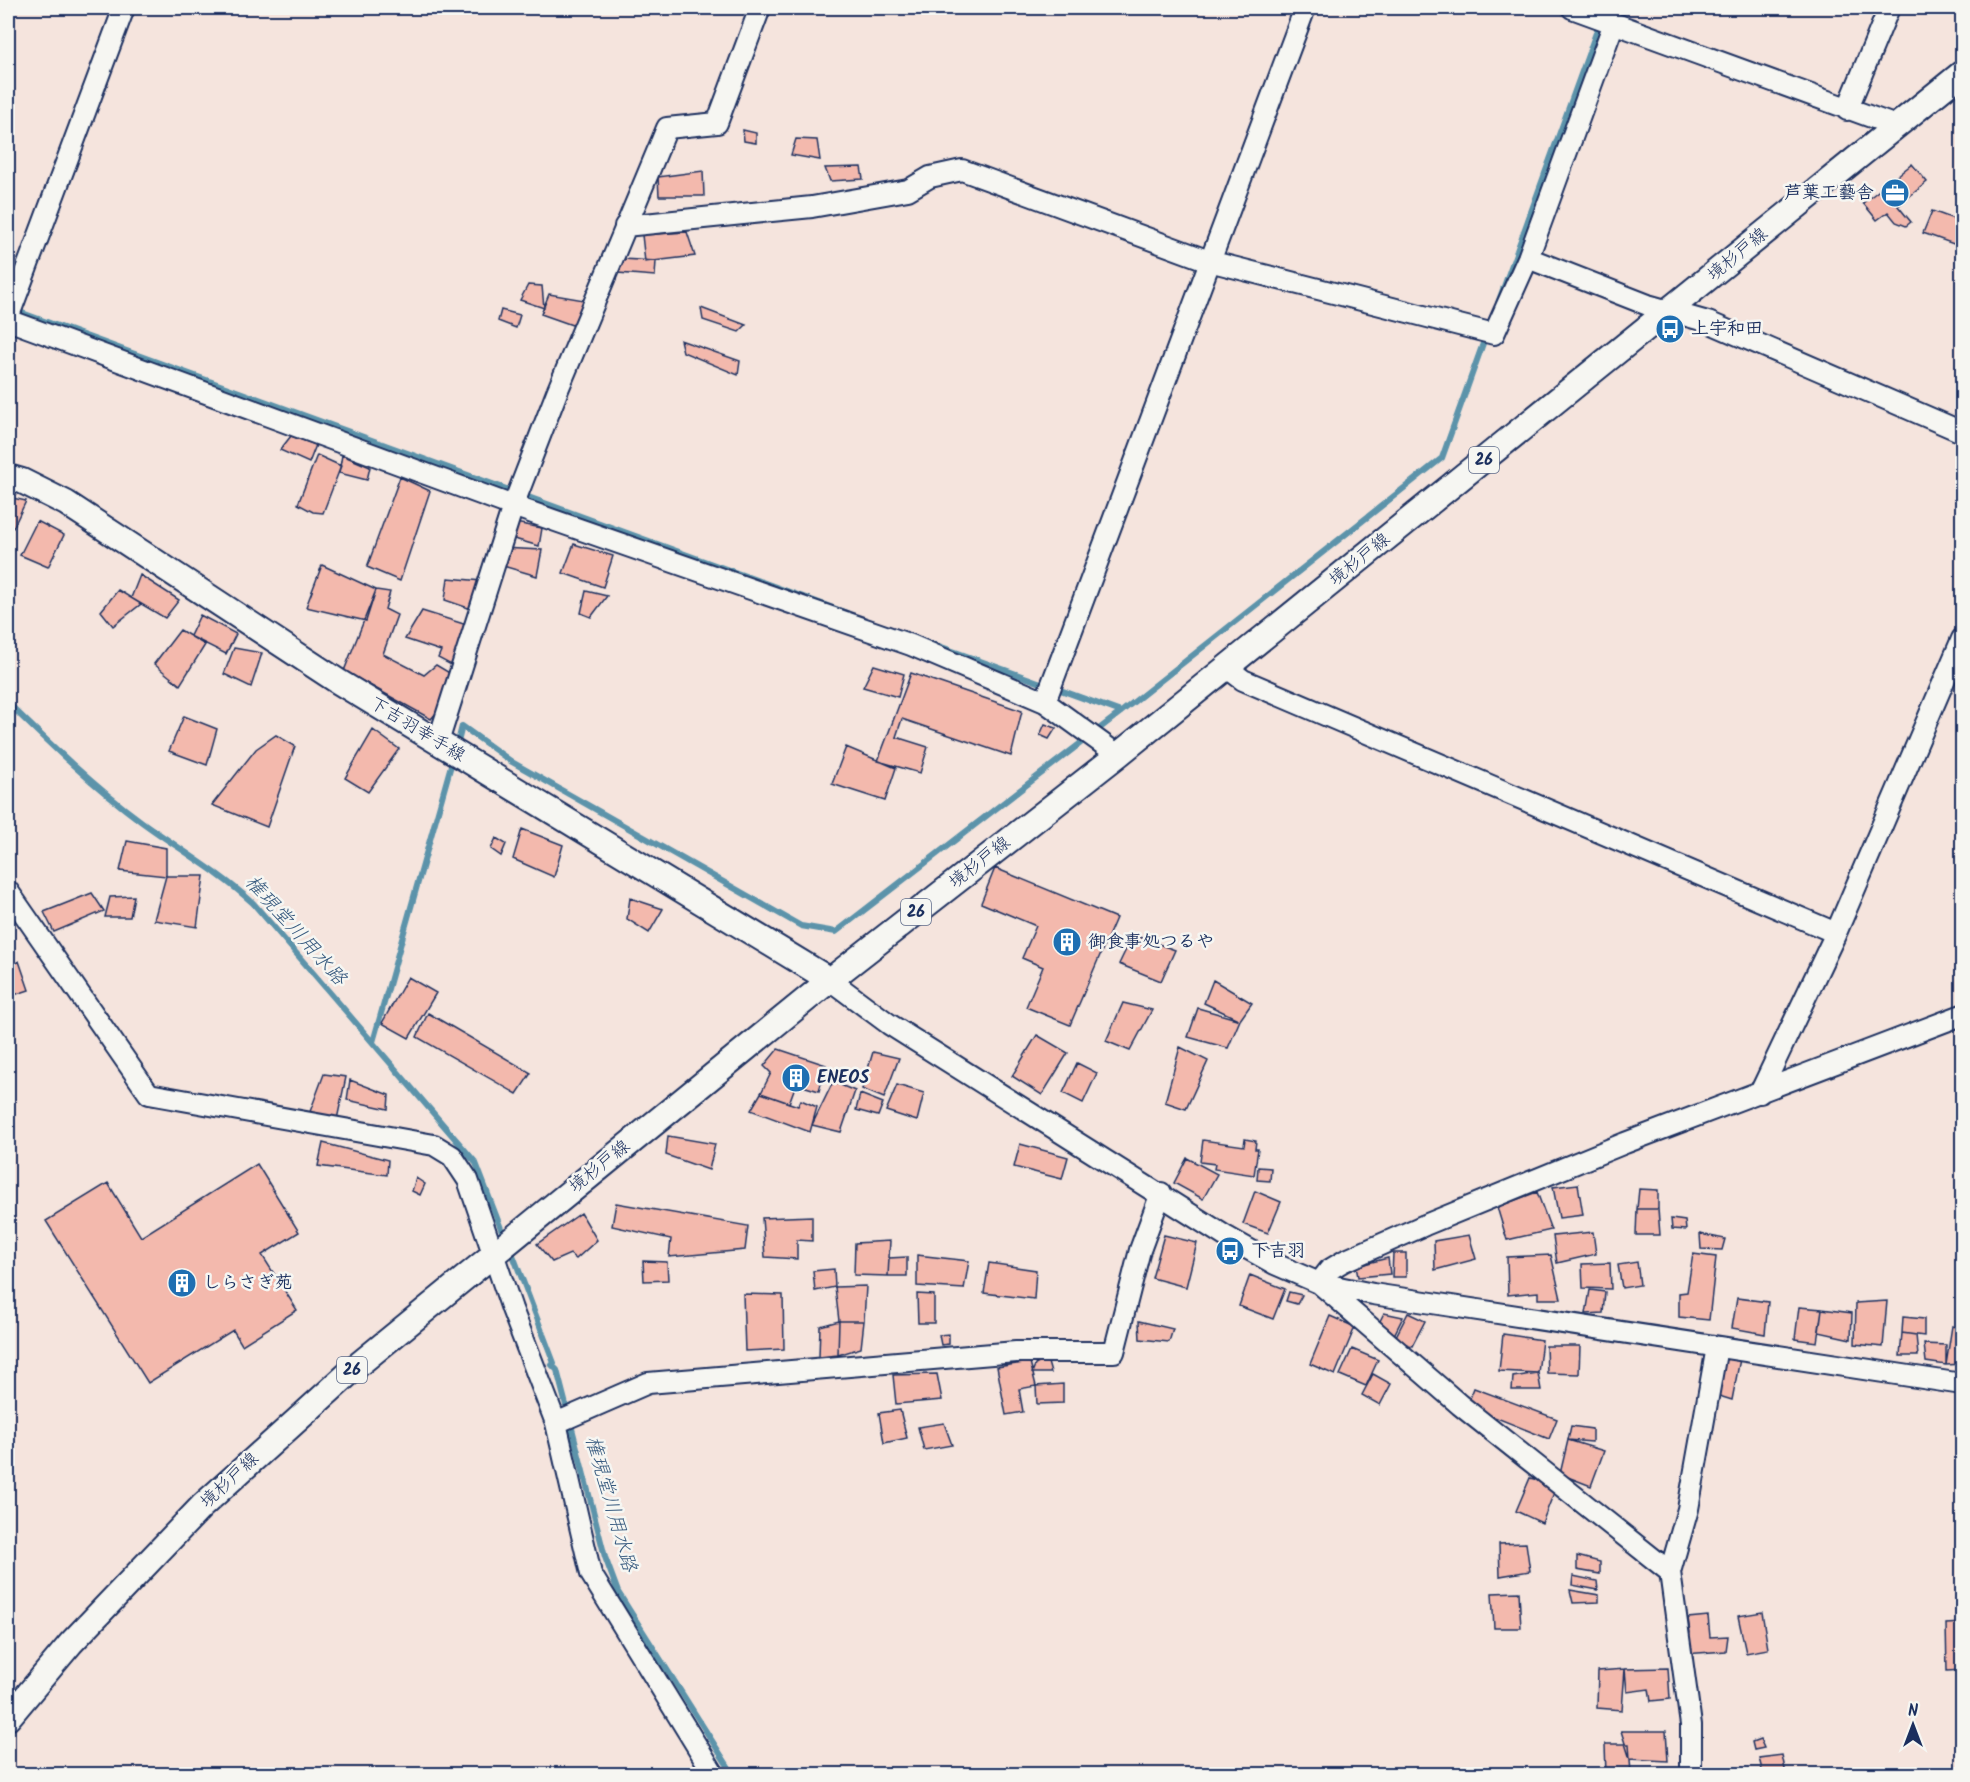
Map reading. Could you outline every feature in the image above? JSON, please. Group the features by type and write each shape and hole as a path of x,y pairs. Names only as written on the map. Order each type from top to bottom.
{"main road":[{"name":"境杉戸線","path":"8,1718 78,1636 202,1506 358,1365 830,980 1118,755 1671,311 1962,73"},
{"name":"下吉羽幸手線","path":"8,477 22,481 66,504 339,682 830,980"}],"street":[{"path":"124,8 8,319 513,506 911,645 1045,702 1118,755"},
{"path":"438,742 513,506 625,226 667,128 717,123 760,8"},
{"path":"1045,702 1305,8"},
{"path":"1572,8 1896,126"},
{"path":"1847,110 1889,8"},
{"path":"625,226 812,207 908,190 930,177 962,170 1209,261 1494,334 1528,258 1614,23"},
{"path":"1528,258 1648,305 1708,322 1962,432"},
{"path":"1760,1093 1836,933 1962,639"},
{"path":"1226,667 1242,680 1836,933"},
{"path":"8,891 149,1094 434,1145 452,1156 468,1180 556,1423 591,1574 714,1774"},
{"path":"830,980 889,1024 1161,1193 1225,1236 1275,1264 1318,1283 1373,1294 1962,1383"},
{"path":"1318,1283 1329,1270 1344,1261 1425,1225 1625,1143 1962,1015"},
{"path":"556,1423 648,1383 1016,1352 1114,1352 1140,1250 1161,1193"},
{"path":"1318,1283 1460,1405 1670,1572"},
{"path":"1691,1774 1691,1725 1670,1572 1688,1509 1717,1347"}],"building":[{"path":"743,130 756,133 756,143 744,141"},
{"path":"796,139 817,140 820,160 791,155"},
{"name":"芦葉工藝舎","path":"1912,164 1927,182 1898,206 1911,222 1906,226 1896,222 1888,212 1877,220 1863,203"},
{"path":"861,167 863,179 830,181 825,168"},
{"path":"703,171 704,196 659,196 658,177"},
{"path":"1932,211 1962,222 1962,247 1923,233"},
{"path":"687,232 695,256 645,262 642,235"},
{"path":"622,259 656,261 655,276 618,273"},
{"path":"528,285 542,286 544,308 520,300"},
{"path":"549,294 584,300 575,326 541,314"},
{"path":"701,308 746,325 739,332 703,320"},
{"path":"501,310 520,315 516,328 498,321"},
{"path":"680,340 740,361 738,375 683,352"},
{"path":"291,436 316,445 309,463 280,450"},
{"path":"317,455 341,466 323,513 313,512 298,504"},
{"path":"342,455 370,467 367,480 339,473"},
{"path":"400,477 430,491 400,581 367,567"},
{"path":"8,497 26,501 13,528 8,527"},
{"path":"37,521 64,535 48,567 20,555"},
{"path":"515,523 542,528 539,546 504,536"},
{"path":"574,544 613,556 603,587 563,573"},
{"path":"500,548 542,550 537,576 503,566"},
{"path":"322,565 376,590 366,621 306,607"},
{"path":"140,575 179,600 165,618 131,598"},
{"path":"448,578 482,581 480,612 445,600"},
{"path":"118,590 141,604 113,626 101,611"},
{"path":"376,590 390,592 385,609 397,615 383,654 424,675 436,665 458,678 455,691 431,719 344,671"},
{"path":"586,591 607,596 591,617 581,613"},
{"path":"422,611 467,625 453,666 438,658 441,651 405,639"},
{"path":"200,615 236,634 226,654 190,636"},
{"path":"180,630 205,645 180,685 154,664"},
{"path":"234,648 262,653 251,687 224,674"},
{"path":"874,665 904,674 898,697 863,687"},
{"path":"911,673 1022,711 1011,756 902,719 896,737 928,747 920,773 878,761"},
{"path":"184,716 217,729 207,765 169,751"},
{"path":"1045,724 1056,728 1049,739 1040,735"},
{"path":"373,730 399,749 368,792 345,778"},
{"path":"276,735 295,746 267,827 212,805 256,749"},
{"path":"846,747 896,768 885,801 832,784"},
{"path":"522,829 563,845 554,877 513,859"},
{"path":"496,838 506,844 501,856 491,849"},
{"path":"127,841 166,848 166,876 120,871"},
{"name":"御食事処つるや","path":"995,868 1116,918 1070,1025 1026,1007 1043,967 1022,958 1036,926 981,903"},
{"path":"166,876 204,876 197,927 154,920"},
{"path":"92,893 104,911 54,932 44,912"},
{"path":"134,896 130,917 105,917 110,897"},
{"path":"630,898 663,909 649,933 627,919"},
{"path":"1133,935 1175,950 1161,981 1119,964"},
{"path":"19,961 29,990 8,997 8,967"},
{"path":"408,977 436,993 409,1038 382,1023"},
{"path":"1213,980 1252,1003 1240,1020 1204,1003"},
{"path":"1123,1003 1152,1010 1130,1051 1106,1041"},
{"path":"1198,1008 1240,1020 1228,1048 1188,1037"},
{"path":"428,1013 531,1073 517,1094 417,1037"},
{"path":"1037,1035 1068,1053 1042,1095 1012,1076"},
{"path":"1180,1047 1208,1061 1186,1109 1165,1102"},
{"name":"ENEOS","path":"778,1049 826,1065 819,1091 796,1084 789,1103 761,1093 771,1073 764,1066"},
{"path":"873,1052 899,1058 884,1098 862,1089"},
{"path":"1077,1063 1097,1073 1083,1103 1063,1093"},
{"path":"324,1074 346,1077 335,1129 308,1117"},
{"path":"350,1080 389,1095 388,1109 347,1100"},
{"path":"833,1082 855,1091 841,1132 812,1125"},
{"path":"897,1085 924,1093 917,1121 886,1111"},
{"path":"761,1093 798,1106 801,1100 817,1107 810,1132 751,1110"},
{"path":"860,1094 883,1103 878,1116 856,1110"},
{"path":"668,1136 715,1144 709,1170 666,1155"},
{"path":"1245,1139 1256,1141 1255,1149 1258,1149 1254,1175 1214,1169 1215,1164 1200,1162 1203,1140 1244,1146"},
{"path":"323,1143 388,1160 387,1175 318,1166"},
{"path":"1020,1144 1068,1157 1062,1179 1014,1167"},
{"path":"1187,1158 1217,1174 1203,1199 1174,1183"},
{"name":"しらさぎ苑","path":"257,1164 299,1232 262,1255 297,1310 242,1345 233,1330 148,1383 46,1221 108,1183 141,1237"},
{"path":"1258,1167 1271,1168 1270,1181 1257,1180"},
{"path":"416,1178 425,1184 420,1195 412,1191"},
{"path":"1578,1184 1583,1215 1559,1218 1553,1187"},
{"path":"1639,1189 1658,1190 1658,1209 1637,1209"},
{"path":"1255,1191 1281,1202 1268,1233 1243,1224"},
{"path":"1537,1192 1551,1230 1507,1240 1497,1207"},
{"path":"616,1203 748,1226 745,1250 669,1257 671,1239 612,1226"},
{"path":"1637,1209 1658,1209 1660,1235 1636,1235"},
{"path":"581,1213 597,1240 576,1259 570,1254 552,1262 537,1244"},
{"path":"812,1216 812,1241 797,1240 797,1259 765,1257 762,1218"},
{"path":"1671,1219 1685,1221 1686,1230 1672,1229"},
{"path":"1593,1232 1596,1254 1557,1263 1553,1236"},
{"path":"1700,1234 1725,1239 1722,1250 1701,1249"},
{"path":"1164,1235 1197,1243 1186,1287 1152,1278"},
{"path":"1469,1235 1476,1259 1435,1270 1434,1241"},
{"path":"890,1241 888,1276 854,1275 855,1243"},
{"path":"1393,1253 1406,1253 1406,1277 1392,1277"},
{"path":"1693,1254 1716,1257 1709,1320 1679,1317 1679,1293 1687,1292"},
{"path":"917,1255 969,1261 964,1289 917,1286"},
{"path":"1551,1255 1561,1299 1538,1299 1538,1292 1508,1295 1507,1257"},
{"path":"907,1257 907,1276 888,1276 889,1258"},
{"path":"1388,1258 1390,1274 1358,1277 1356,1266"},
{"path":"643,1261 667,1262 668,1280 644,1281"},
{"path":"1637,1262 1640,1285 1622,1288 1618,1265"},
{"path":"989,1263 1036,1270 1034,1299 984,1293"},
{"path":"1610,1263 1611,1289 1583,1288 1582,1264"},
{"path":"834,1269 835,1287 815,1291 813,1271"},
{"path":"1250,1275 1285,1289 1273,1319 1239,1306"},
{"path":"866,1286 864,1321 839,1321 835,1287"},
{"path":"1590,1290 1605,1292 1603,1313 1586,1314"},
{"path":"1289,1292 1302,1295 1297,1304 1286,1301"},
{"path":"743,1294 783,1295 784,1349 745,1351"},
{"path":"917,1294 934,1295 934,1323 918,1323"},
{"path":"1737,1298 1768,1302 1765,1334 1732,1328"},
{"path":"1887,1301 1883,1347 1855,1344 1856,1303"},
{"path":"1799,1307 1822,1309 1817,1342 1795,1339"},
{"path":"1822,1309 1852,1313 1851,1339 1819,1332"},
{"path":"1384,1313 1403,1317 1394,1335 1377,1327"},
{"path":"1408,1313 1425,1321 1412,1346 1394,1340"},
{"path":"1330,1316 1355,1327 1335,1375 1310,1364"},
{"path":"1903,1317 1924,1319 1924,1336 1902,1333"},
{"path":"839,1321 838,1355 819,1357 820,1326"},
{"path":"839,1321 864,1321 861,1348 838,1355"},
{"path":"1139,1321 1173,1329 1169,1342 1140,1339"},
{"path":"1952,1326 1962,1328 1962,1364 1946,1365"},
{"path":"1902,1333 1916,1335 1918,1356 1900,1356"},
{"path":"949,1334 949,1344 941,1345 939,1335"},
{"path":"1503,1334 1542,1340 1538,1373 1499,1371"},
{"path":"1924,1344 1946,1345 1946,1365 1926,1362"},
{"path":"1546,1346 1580,1346 1579,1374 1547,1373"},
{"path":"1352,1349 1378,1360 1366,1386 1340,1375"},
{"path":"1719,1357 1740,1359 1732,1400 1716,1395"},
{"path":"1047,1359 1051,1373 1032,1373 1035,1365"},
{"path":"1030,1362 1036,1386 1019,1389 1023,1412 1006,1415 997,1367"},
{"path":"1538,1373 1541,1390 1512,1390 1513,1377"},
{"path":"937,1374 942,1400 896,1404 893,1375"},
{"path":"1373,1374 1391,1384 1380,1405 1362,1395"},
{"path":"1063,1384 1063,1403 1037,1404 1036,1386"},
{"path":"1474,1388 1557,1419 1549,1439 1467,1406"},
{"path":"900,1410 907,1438 884,1443 879,1413"},
{"path":"944,1423 952,1445 924,1450 918,1427"},
{"path":"1571,1426 1592,1429 1592,1442 1568,1440"},
{"path":"1568,1440 1604,1451 1591,1486 1560,1474"},
{"path":"1530,1478 1557,1485 1542,1523 1516,1511"},
{"path":"1526,1543 1530,1571 1500,1576 1499,1544"},
{"path":"1577,1556 1600,1562 1600,1574 1577,1570"},
{"path":"1573,1576 1597,1581 1598,1590 1572,1585"},
{"path":"1570,1590 1599,1595 1599,1602 1573,1603"},
{"path":"1519,1592 1521,1628 1494,1628 1492,1593"},
{"path":"1762,1612 1768,1649 1746,1653 1738,1616"},
{"path":"1708,1616 1710,1637 1728,1636 1726,1651 1684,1654 1680,1635 1690,1633 1688,1618"},
{"path":"1962,1623 1962,1670 1947,1671 1946,1624"},
{"path":"1668,1668 1670,1699 1651,1701 1649,1689 1627,1692 1625,1669"},
{"path":"1625,1669 1622,1710 1597,1708 1598,1671"},
{"path":"1621,1731 1666,1731 1668,1761 1630,1759"},
{"path":"1760,1739 1764,1748 1754,1750 1752,1742"},
{"path":"1605,1744 1629,1744 1631,1774 1606,1774"},
{"path":"1782,1755 1786,1774 1763,1774 1759,1758"}],"waterway":[{"path":"1498,303 1605,8"},
{"path":"14,310 847,613"},
{"path":"457,746 462,726 512,762 801,926 836,932 1121,712 1442,458 1486,335"},
{"path":"925,641 1121,712"},
{"name":"権現堂川用水路","path":"8,703 106,794 227,881 253,903 476,1163 502,1231"},
{"path":"373,1042 453,758"},
{"name":"権現堂川用水路","path":"513,1255 554,1363 552,1365 557,1370 605,1557 618,1592 733,1774"}],"place":[{"name":"芦葉工藝舎","path":"1895,193"},
{"name":"上宇和田","path":"1670,329"},
{"name":"御食事処つるや","path":"1067,942"},
{"name":"ENEOS","path":"796,1078"},
{"name":"下吉羽","path":"1230,1251"},
{"name":"しらさぎ苑","path":"182,1283"}]}
